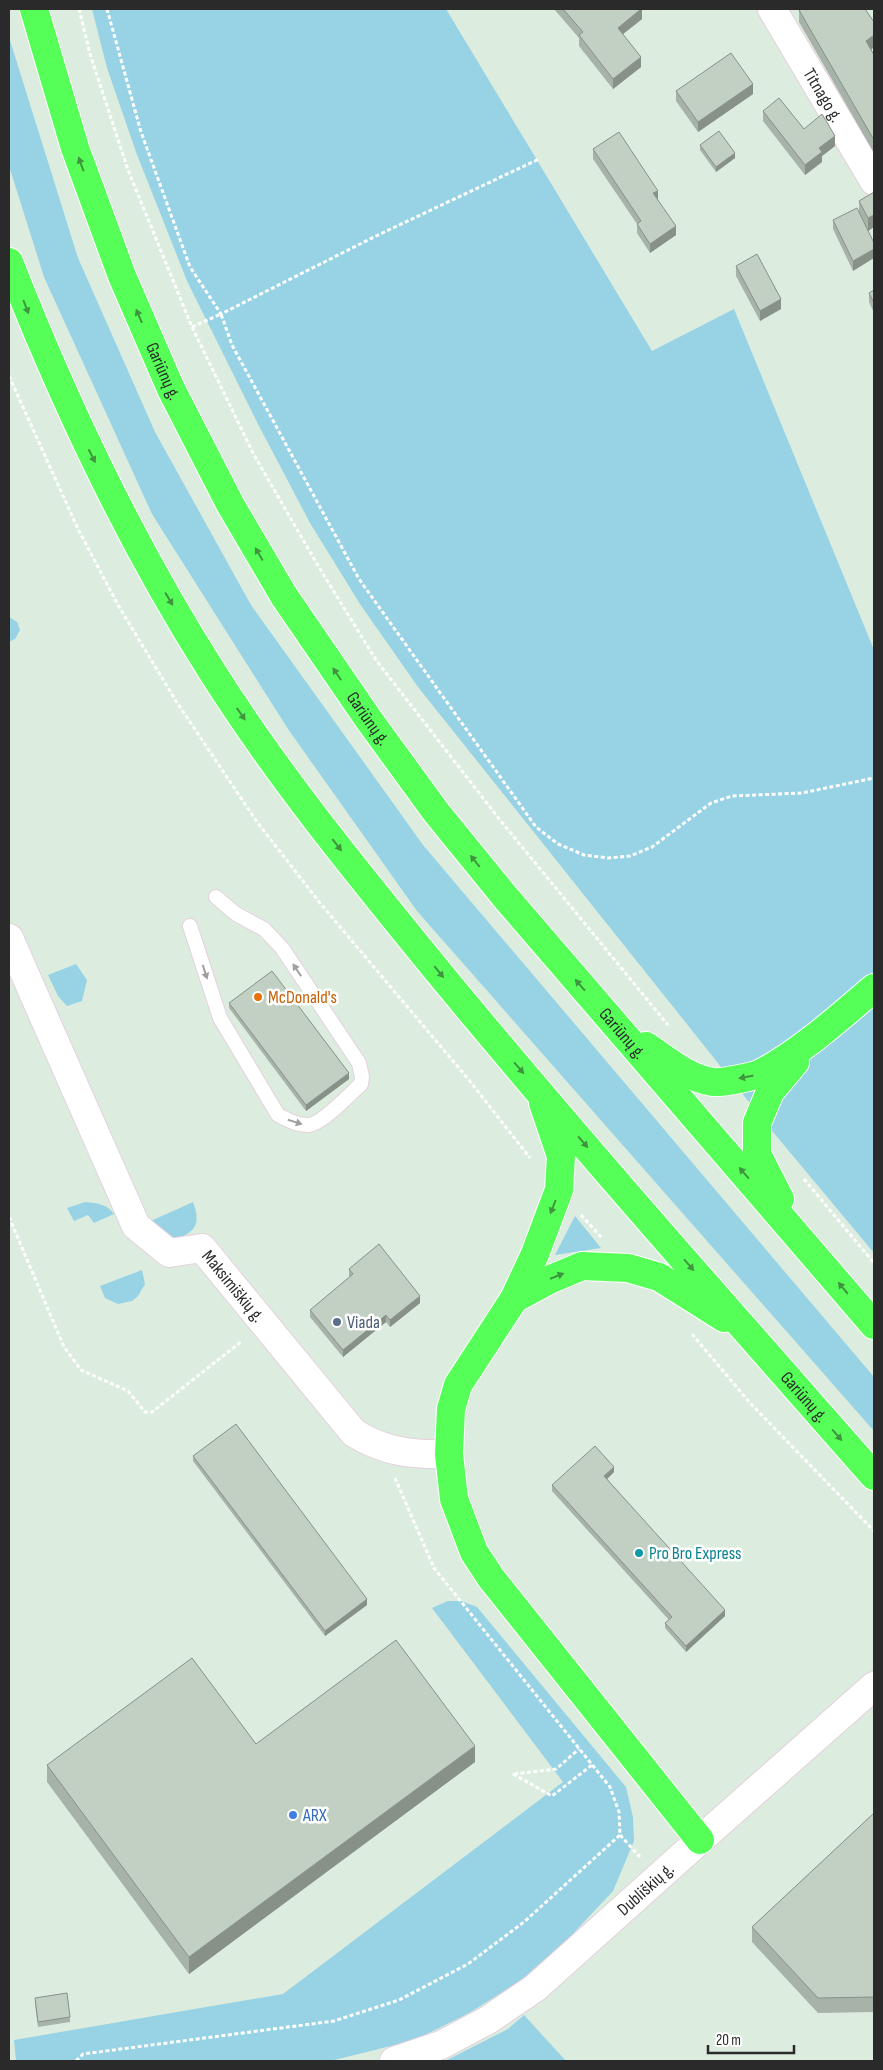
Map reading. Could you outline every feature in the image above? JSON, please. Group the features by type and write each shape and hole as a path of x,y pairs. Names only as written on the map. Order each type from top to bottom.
{"highway":[{"name":"Gariūnų g.","path":"34,9 75,148 122,276 171,389 230,504 284,596 369,720 436,812 506,898 874,1325"},
{"name":"Gariūnų g.","path":"9,262 79,430 145,559 213,674 290,785 365,882 498,1044 874,1476"},
{"path":"612,1022 678,1068 696,1077 719,1082 760,1074 831,1024 874,988"},
{"path":"799,1236 757,1154 757,1123 770,1092 831,1024"},
{"path":"540,1092 561,1156 559,1190 535,1254 514,1299 458,1385 451,1409 449,1454 454,1499 474,1552 491,1578 700,1840"},
{"path":"514,1299 550,1278 582,1266 628,1268 659,1277 747,1332"}],"street":[{"name":"Titnago g.","path":"772,9 874,181"},
{"name":"Maksimiškių g.","path":"9,938 136,1226 169,1252 202,1248 354,1433 370,1443 389,1450 420,1455 449,1454"},
{"name":"Dubliškių g.","path":"394,2061 440,2045 488,2020 535,1988 874,1686"}],"lane":[{"path":"190,926 220,1018 278,1115 294,1124 310,1125 320,1119 361,1084 362,1077 359,1063 282,948 264,929 236,914 216,897"}],"path":[{"path":"79,9 90,54 128,170 192,327 254,456 376,660 500,820 673,1031"},
{"path":"107,9 142,132 190,267 221,314 232,345 359,579 536,827 558,844 584,854 608,858 630,856 652,847 711,803 732,796 802,793 874,778"},
{"path":"192,327 376,236 539,159"},
{"path":"800,1174 874,1264"},
{"path":"9,1217 64,1347 80,1370 128,1391 145,1412 152,1412 264,1324"},
{"path":"76,2061 82,2054 334,2021 399,2000 468,1964 524,1922 620,1835 619,1812 610,1788 434,1568 396,1481 389,1450"},
{"path":"579,1749 556,1768 513,1774 552,1796 592,1765"}],"shaded area":[{"path":"92,9 446,9 652,351 734,309 874,650 874,1253 773,1132 418,687 360,604 310,523 259,426 187,281 136,152 107,68"},
{"path":"9,37 78,258 155,432 251,605 423,845 874,1377 874,1431 417,911 288,729 152,514 44,277 9,166"},
{"path":"9,617 17,622 20,630 15,639 9,642"},
{"path":"76,964 87,980 82,1001 67,1006 58,996 48,975"},
{"path":"85,1202 105,1206 114,1214 94,1223 88,1215 74,1221 67,1208"},
{"path":"193,1202 197,1216 195,1226 181,1237 174,1240 151,1221"},
{"path":"575,1216 601,1248 555,1255"},
{"path":"142,1270 145,1284 138,1296 132,1301 118,1304 105,1298 100,1286"},
{"path":"448,1601 461,1601 477,1607 626,1787 633,1817 634,1841 613,1891 568,1939 519,1982 469,2013 415,2040 330,2061 16,2061 14,2040 283,1994 563,1782 432,1608"},
{"path":"524,2015 566,2061 445,2061 508,2029"}],"building":[{"path":"563,9 641,9 618,28 641,57 613,79 579,35 583,32"},
{"path":"865,9 874,22 874,35 866,41 874,55 874,140 799,10"},
{"path":"731,53 753,84 698,122 676,91"},
{"path":"779,98 804,129 822,114 835,136 819,148 822,152 805,165 763,111"},
{"path":"719,131 735,153 716,167 700,145"},
{"path":"619,132 658,191 653,193 676,226 650,244 637,224 641,221 593,149"},
{"path":"874,192 874,215 868,218 859,201"},
{"path":"857,208 874,243 874,249 853,261 833,220"},
{"path":"757,254 781,299 760,311 736,266"},
{"path":"874,290 874,303 869,293"},
{"path":"272,971 349,1073 306,1105 229,1003"},
{"path":"379,1244 420,1296 390,1320 386,1315 343,1350 310,1310 353,1274 349,1269"},
{"path":"236,1424 367,1599 325,1631 193,1456"},
{"name":"Pro Bro Express","path":"595,1446 614,1467 604,1476 725,1610 686,1646 665,1623 672,1617 552,1485"},
{"name":"ARX","path":"396,1640 475,1746 189,1957 47,1765 192,1658 256,1744"},
{"path":"874,1813 874,1997 818,1998 752,1927"},
{"path":"67,1993 70,2017 38,2022 35,1998"}],"place":[{"name":"McDonald's","path":"258,997"},
{"name":"Viada","path":"337,1322"},
{"name":"Pro Bro Express","path":"639,1553"},
{"name":"ARX","path":"293,1815"}]}
